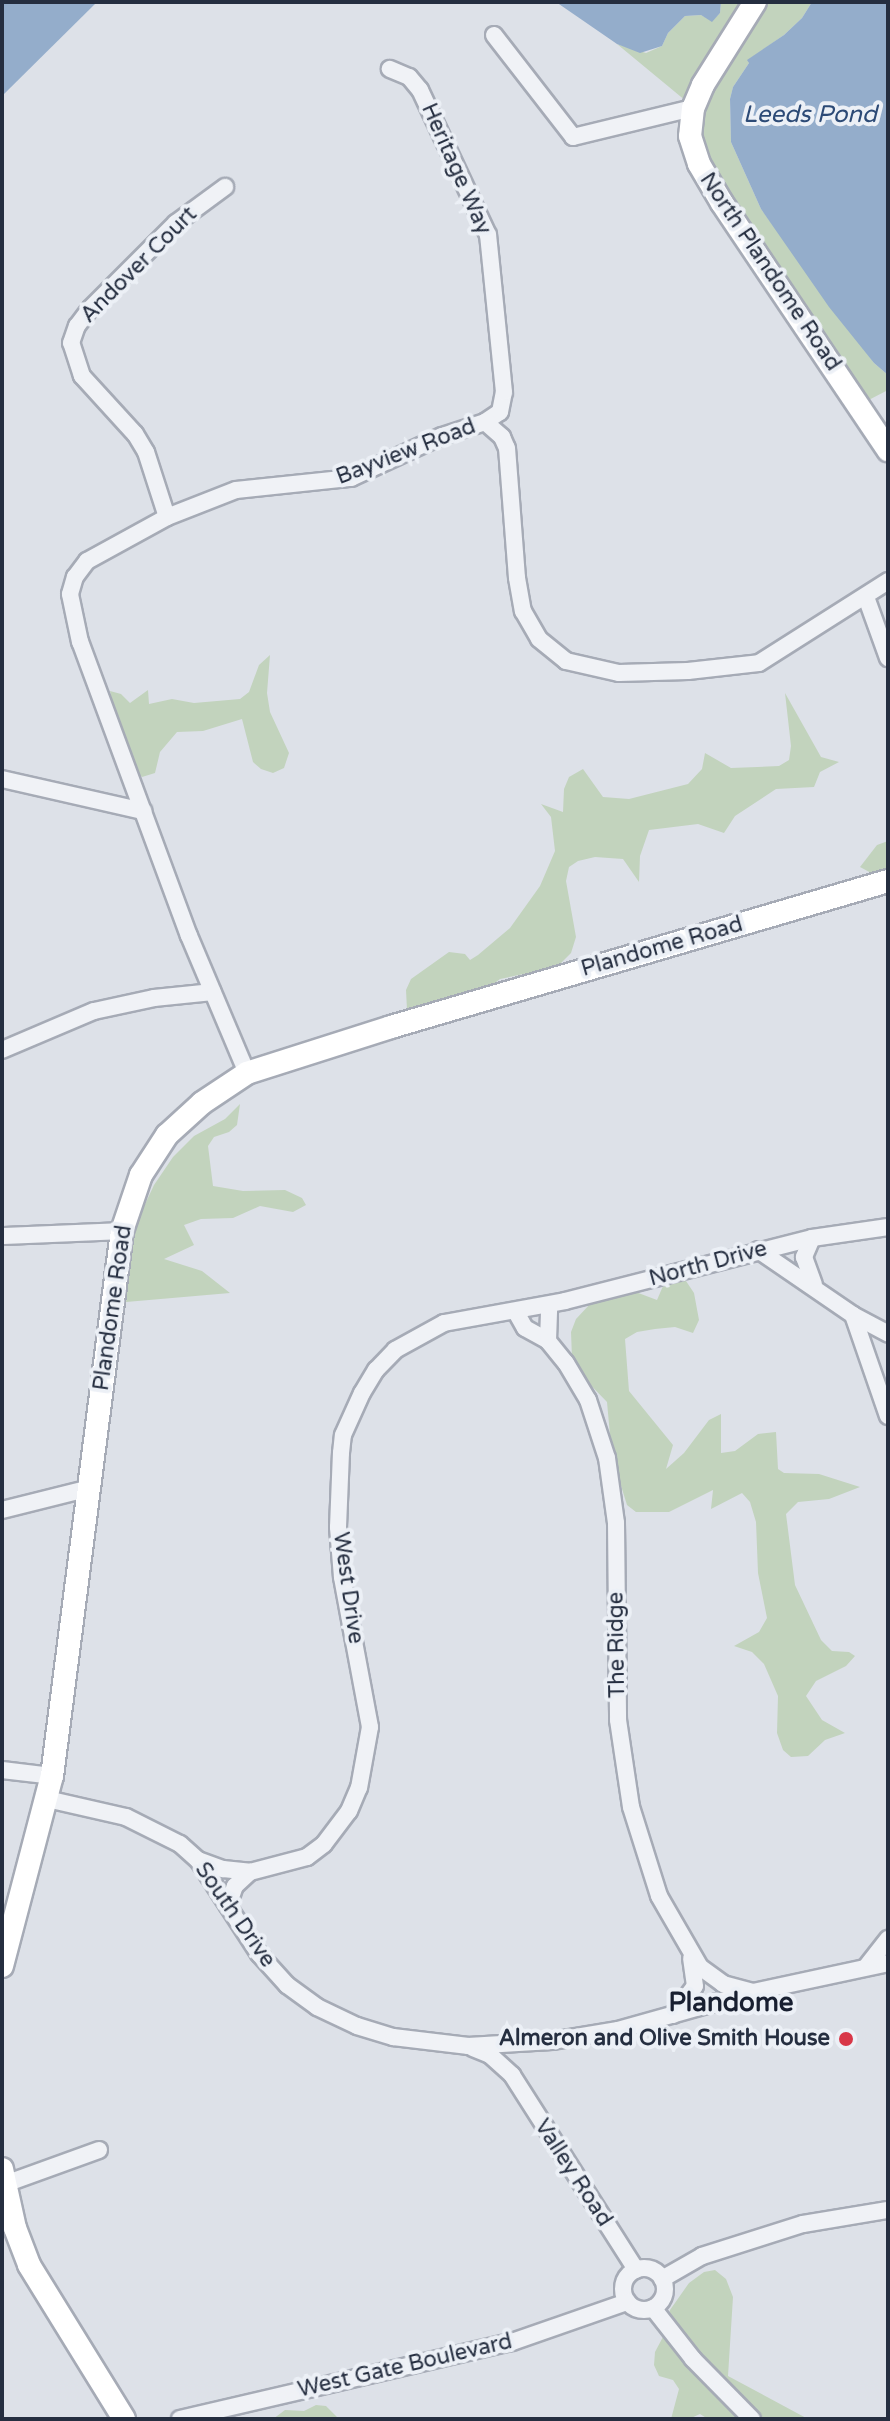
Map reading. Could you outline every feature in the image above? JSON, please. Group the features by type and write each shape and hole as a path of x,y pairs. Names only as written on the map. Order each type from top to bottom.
{"main road":[{"name":"North Plandome Road","path":"755,2 703,85 693,108 690,136 699,164 888,450"},
{"name":"Plandome Road","path":"2,1966 52,1776 122,1231 141,1175 167,1135 202,1103 247,1073 888,881"},
{"path":"4,2188 29,2265 124,2419"}],"street":[{"path":"494,35 573,137 693,108"},
{"name":"Heritage Way","path":"390,69 409,77 420,90 488,235 504,392 500,412 485,422"},
{"name":"Andover Court","path":"167,517 146,452 135,434 82,376 71,343 77,326 90,309 176,223 225,187"},
{"name":"Bayview Road","path":"247,1073 213,992 80,642 70,594 75,577 87,561 167,517 236,490 351,478 442,436 485,422 502,437 507,448 517,578 523,611 539,639 566,661 619,673 742,667 777,655 888,581"},
{"path":"866,597 888,658"},
{"path":"2,779 143,811"},
{"path":"2,1050 94,1011 154,998 213,992"},
{"name":"North Drive","path":"523,1310 758,1250 812,1238 888,1227"},
{"path":"2,1236 122,1231"},
{"path":"812,1238 804,1257 807,1272 815,1286"},
{"path":"758,1250 815,1286 853,1315 888,1334"},
{"path":"548,1341 549,1305"},
{"name":"The Ridge","path":"523,1310 525,1328 548,1341 566,1363 588,1400 607,1458 616,1523 618,1720 631,1807 659,1896 689,1953 715,1980 753,1992"},
{"name":"West Drive","path":"198,1860 223,1869 250,1872 279,1867 307,1857 324,1844 349,1811 365,1765 370,1727 346,1602 338,1527 341,1453 352,1413 376,1370 395,1350 420,1334 444,1323 523,1310"},
{"path":"853,1315 888,1416"},
{"path":"2,1510 90,1488"},
{"path":"2,1770 52,1776"},
{"name":"South Drive","path":"47,1799 103,1810 156,1829 198,1860 259,1954 287,1985 317,2007 357,2026 393,2037 468,2046 523,2044 618,2030 753,1992 888,1963"},
{"path":"228,1906 235,1886 250,1872"},
{"path":"866,1967 888,1939"},
{"name":"The Ridge","path":"673,2016 695,1986 689,1953"},
{"path":"512,2075 523,2044"},
{"name":"Valley Road","path":"468,2046 490,2055 512,2075 636,2270"},
{"path":"4,2188 99,2150"},
{"path":"662,2279 702,2256 803,2224 888,2210"},
{"path":"636,2270 652,2270 662,2279 664,2292 653,2308 639,2309 627,2302 624,2282 636,2270"},
{"name":"West Gate Boulevard","path":"180,2419 512,2342 627,2302"},
{"path":"653,2308 693,2359 752,2419"}],"green space":[{"path":"721,2 812,2 802,18 784,35 748,60 730,99 731,142 761,209 874,363 888,375 888,390 859,405 722,203 692,106 617,44 646,53 662,46 668,33 685,16 701,15 712,21 720,13"},
{"path":"270,655 267,693 270,712 289,753 284,768 273,773 253,762 242,719 203,731 177,732 160,752 155,773 142,777 135,770 133,758 120,740 110,691 121,694 130,703 148,690 149,704 172,699 194,703 240,699 249,692 259,665"},
{"path":"785,693 821,757 839,762 820,772 814,787 776,789 735,816 724,833 698,824 649,830 640,856 639,882 623,859 595,857 578,861 569,867 566,881 576,937 571,953 557,967 500,979 482,993 413,1012 407,1010 406,990 411,979 449,952 465,954 470,960 478,955 510,928 540,886 555,851 551,817 541,804 563,812 564,789 569,777 583,769 603,797 629,799 688,784 702,769 705,753 731,768 779,766 789,760 791,746"},
{"path":"888,841 888,882 860,867 877,845"},
{"path":"240,1104 237,1125 229,1132 214,1137 208,1146 213,1186 243,1191 285,1190 302,1198 306,1205 293,1212 260,1206 233,1218 201,1219 184,1225 194,1245 164,1259 202,1271 230,1293 126,1302 132,1232 154,1185 173,1157 194,1136 225,1119"},
{"path":"684,1278 694,1293 699,1320 693,1333 675,1327 637,1332 625,1339 629,1391 673,1445 666,1469 684,1453 709,1420 721,1414 721,1453 735,1451 758,1434 776,1432 778,1469 784,1473 819,1474 860,1487 829,1499 798,1502 786,1514 795,1585 821,1640 832,1651 849,1652 855,1656 846,1666 816,1681 806,1696 822,1720 845,1733 825,1740 808,1756 791,1757 783,1750 777,1733 778,1696 764,1664 752,1652 734,1646 759,1632 767,1618 758,1573 756,1522 750,1502 742,1493 711,1509 713,1490 669,1512 636,1512 627,1505 612,1457 607,1402 579,1373 572,1358 571,1332 576,1319 591,1303 612,1294 633,1291 657,1300 663,1286 672,1279"},
{"path":"715,2270 726,2279 733,2297 728,2376 808,2419 708,2419 700,2414 689,2419 671,2419 679,2389 673,2380 659,2376 654,2365 655,2352 664,2335 670,2310 689,2283 704,2272"},
{"path":"316,2405 326,2406 339,2419 273,2419 285,2410 304,2411"}],"water":[{"path":"2,2 97,2 2,96"},
{"path":"556,2 721,2 720,13 712,22 701,15 685,16 668,33 662,46 640,53 617,44"},
{"name":"Leeds Pond","path":"812,2 888,2 888,375 874,363 829,307 761,209 731,142 730,99 733,87 749,63 747,60 784,35 802,18"}],"place":[{"name":"Almeron and Olive Smith House","path":"846,2039"}],"district":[{"name":"Plandome","path":"731,2003"}]}
